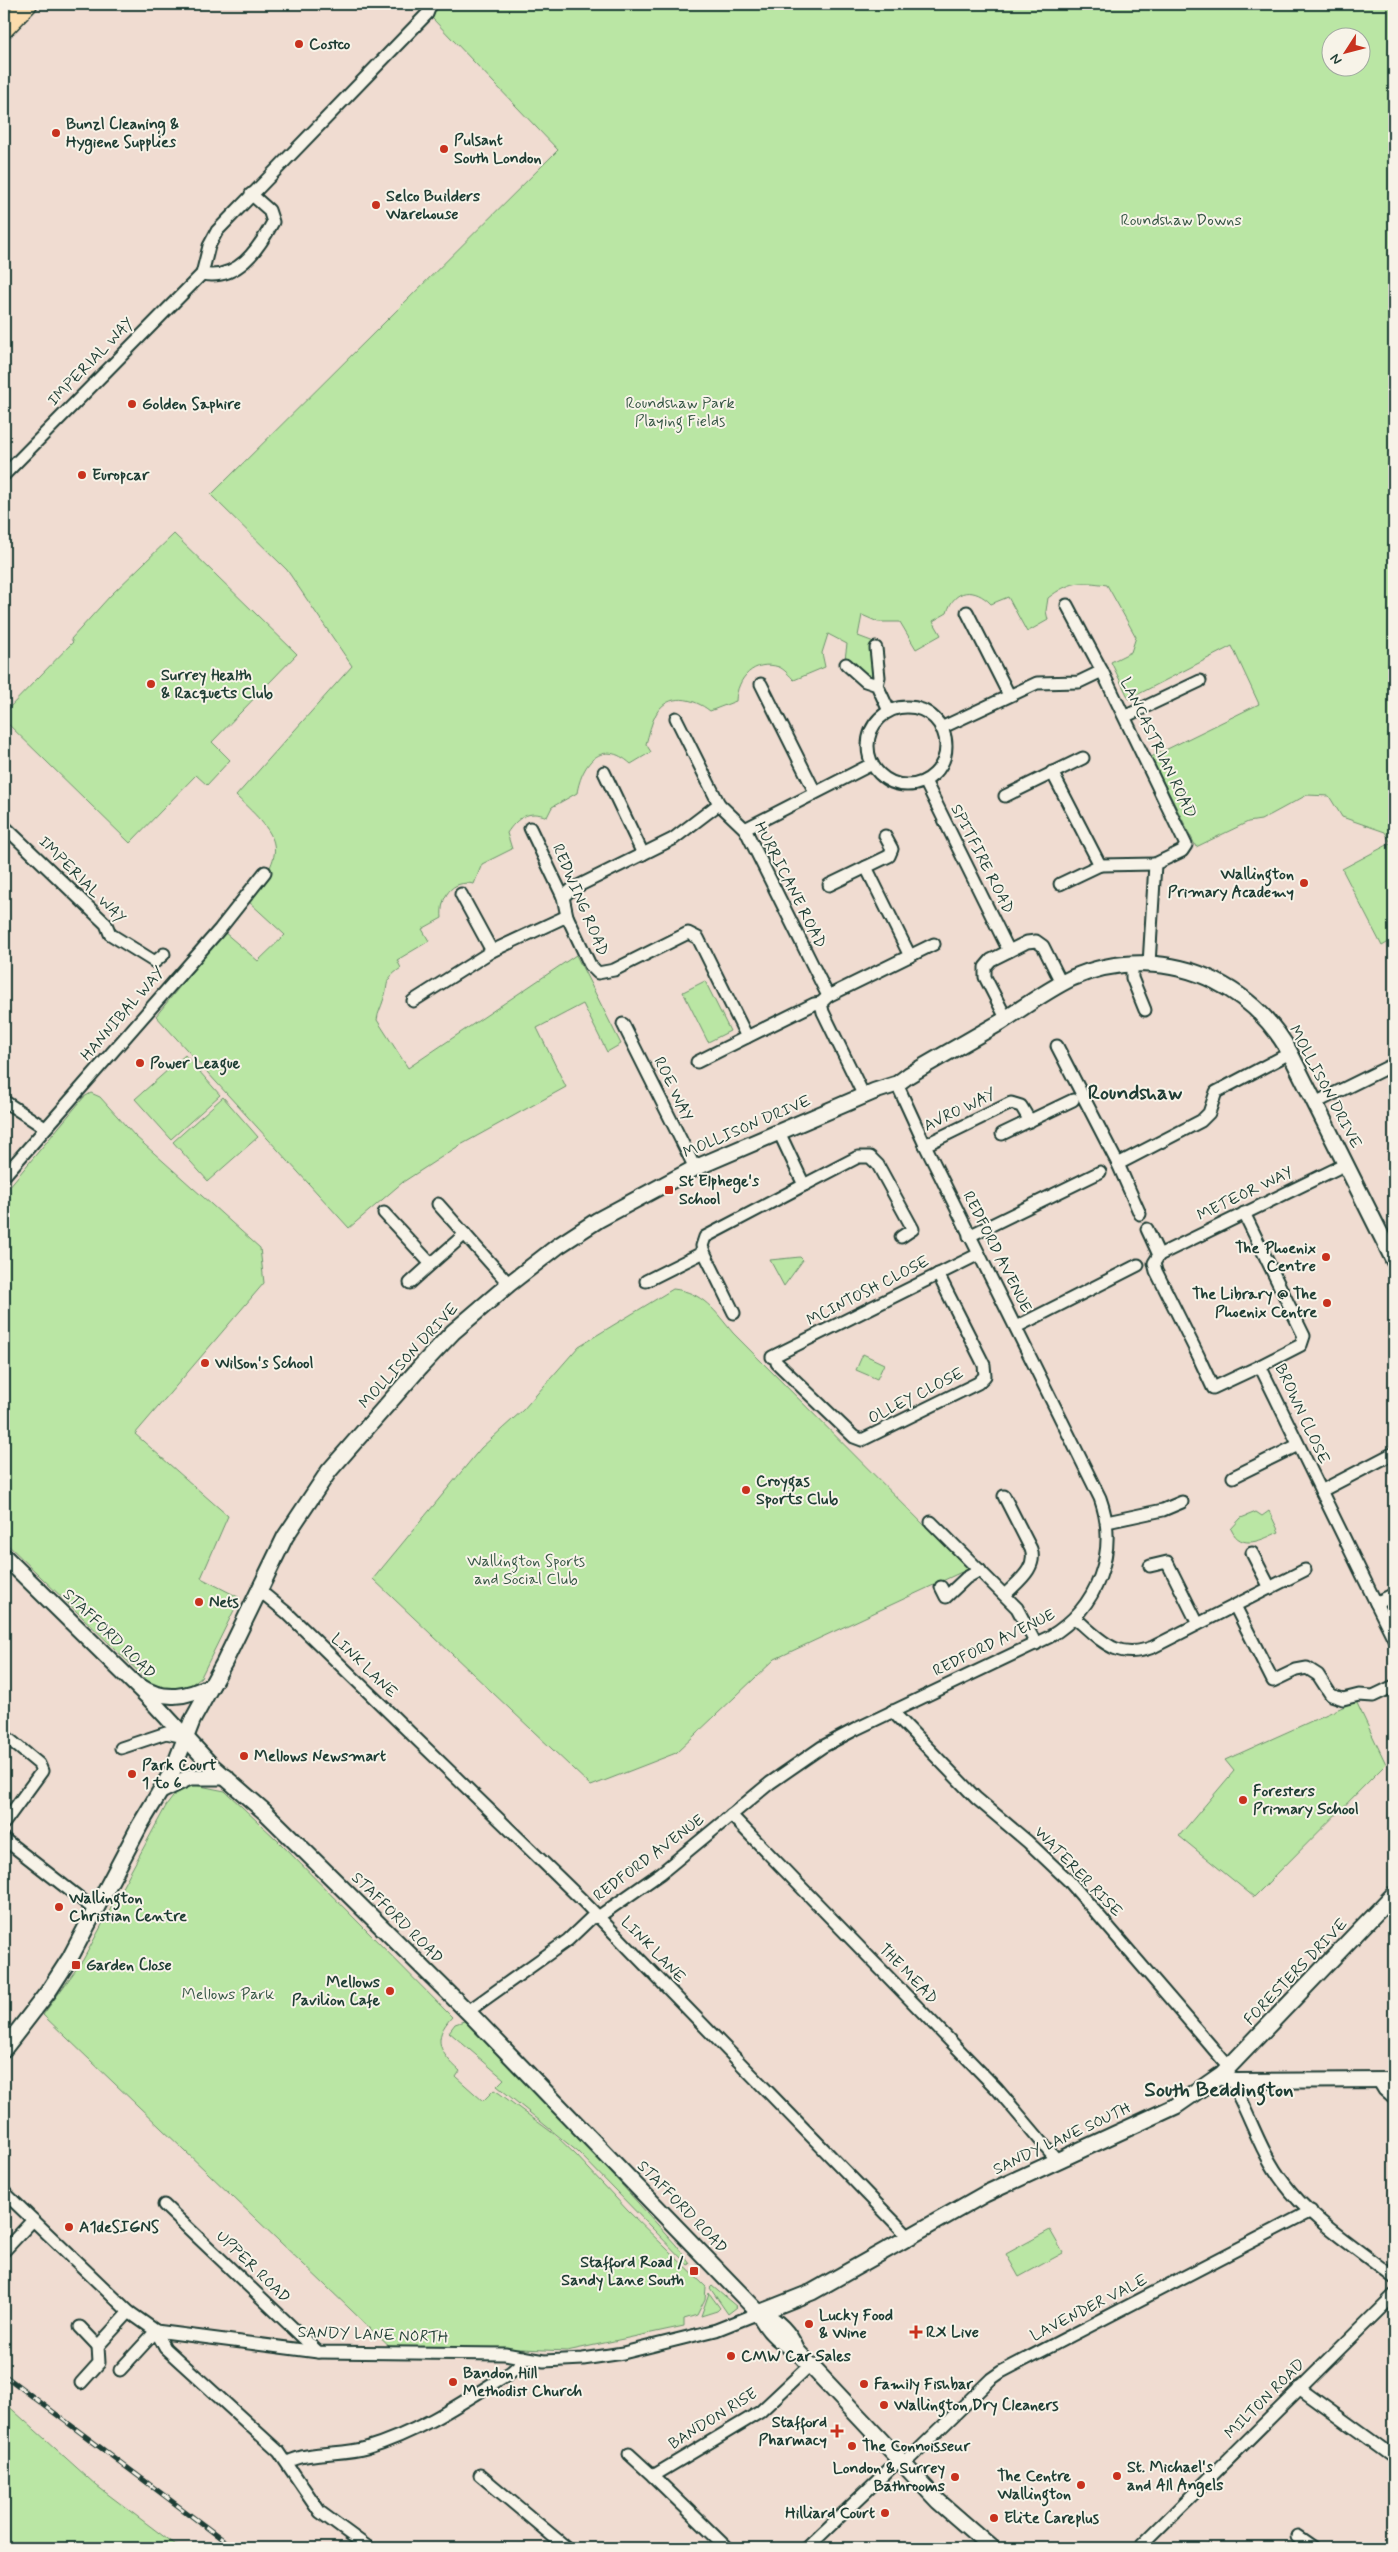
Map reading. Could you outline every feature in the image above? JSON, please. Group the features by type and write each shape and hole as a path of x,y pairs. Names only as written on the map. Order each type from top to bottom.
{"highway":[{"path":"4,29 28,4"}],"main road":[{"name":"MOLLISON DRIVE","path":"4,2049 62,1972 173,1770 184,1737 213,1684 285,1538 329,1471 456,1329 509,1284 591,1225 695,1168 864,1096 897,1084 1062,984 1097,970 1132,964 1149,964 1173,966 1194,972 1235,992 1270,1024 1290,1054 1394,1262"},
{"name":"STAFFORD ROAD","path":"4,1556 127,1677 184,1737 265,1812 467,2012 759,2313 765,2327 777,2339 797,2351 957,2520 992,2548"},
{"path":"160,1792 190,1777 226,1776"},
{"name":"FORESTERS DRIVE","path":"1229,2074 1394,1894"},
{"name":"SANDY LANE SOUTH","path":"759,2313 798,2299 985,2194 1176,2106 1229,2074"},
{"path":"783,2329 783,2315 798,2299"},
{"name":"STAFFORD ROAD","path":"759,2313 770,2317 783,2329 792,2339 797,2351"}],"street":[{"path":"251,194 269,210 273,222 264,238 244,262 230,272 214,276 202,274 209,246 217,231 251,194 427,14 431,4"},
{"name":"IMPERIAL WAY","path":"4,475 202,274"},
{"path":"1067,605 1102,671"},
{"path":"967,612 1008,695"},
{"path":"876,648 879,677 877,685 889,711"},
{"path":"846,664 865,681 877,685"},
{"name":"LANCASTRIAN ROAD","path":"941,728 1037,683 1079,682 1102,671 1126,716 1186,845 1182,851 1155,864"},
{"path":"1126,716 1200,681"},
{"path":"761,684 815,792"},
{"path":"905,707 916,708 930,715 941,728 945,738 944,758 934,775 925,781 914,785 890,782 879,774 872,764 868,742 871,730 878,719 889,711 905,707"},
{"name":"HURRICANE ROAD","path":"676,718 719,804 745,829 825,1000 823,1012 864,1096"},
{"path":"1005,796 1082,758"},
{"path":"745,829 872,764"},
{"path":"604,772 643,854"},
{"path":"1052,772 1100,865"},
{"name":"SPITFIRE ROAD","path":"925,781 1009,950"},
{"path":"563,897 572,889 673,839 719,804"},
{"name":"IMPERIAL WAY","path":"4,826 106,924 110,934 155,962 164,954"},
{"name":"REDWING ROAD","path":"530,828 563,897 567,916 590,965 598,973 614,970 688,933 692,934 698,938 747,1037"},
{"path":"829,885 888,856 892,849 886,836"},
{"path":"1060,884 1100,865 1155,864 1149,964"},
{"path":"866,867 910,956"},
{"name":"HANNIBAL WAY","path":"4,1176 220,928 265,872"},
{"path":"461,894 492,951"},
{"path":"413,1001 492,951 567,916"},
{"path":"1006,1018 984,971 988,962 1027,942 1040,943 1062,984"},
{"path":"697,1062 825,1000 934,944"},
{"path":"1132,964 1132,978 1144,1010"},
{"name":"ROE WAY","path":"623,1024 695,1168"},
{"path":"1057,1046 1118,1164 1140,1214"},
{"path":"1118,1164 1201,1121 1209,1113 1216,1092 1290,1054"},
{"path":"1315,1103 1394,1064"},
{"name":"REDFORD AVENUE","path":"467,2012 568,1940 591,1918 598,1917 661,1873 785,1772 822,1747 892,1711 1054,1635 1075,1618 1093,1594 1102,1574 1106,1555 1107,1522 1100,1498 969,1236 897,1084"},
{"path":"1002,1134 1073,1100"},
{"path":"4,1101 45,1128"},
{"name":"AVRO WAY","path":"925,1145 1011,1103 1021,1106 1030,1121"},
{"path":"778,1132 804,1185"},
{"path":"734,1313 704,1252 702,1242 708,1234 858,1157 870,1157 878,1165 913,1229 901,1237"},
{"name":"METEOR WAY","path":"1159,1255 1346,1164"},
{"path":"969,1236 1100,1172"},
{"path":"438,1204 509,1284"},
{"path":"384,1213 431,1264"},
{"name":"BROWN CLOSE","path":"1244,1213 1304,1336 1300,1345 1260,1366 1394,1639"},
{"path":"1147,1229 1159,1255 1154,1263 1156,1270 1213,1388 1260,1366"},
{"path":"410,1283 465,1234"},
{"path":"646,1281 704,1252"},
{"name":"MCINTOSH CLOSE","path":"774,1360 979,1254"},
{"path":"1016,1327 1138,1265"},
{"name":"OLLEY CLOSE","path":"774,1360 854,1437 862,1440 978,1383 985,1376 984,1366 938,1274"},
{"path":"1232,1477 1298,1445"},
{"path":"1321,1491 1394,1453"},
{"path":"1004,1496 1034,1558 1029,1569 1005,1595"},
{"path":"1107,1522 1163,1510 1182,1502"},
{"path":"931,1522 1021,1612 1036,1644"},
{"path":"1252,1552 1270,1588"},
{"path":"1150,1566 1167,1562 1198,1624"},
{"path":"941,1587 946,1597 966,1578 980,1570"},
{"path":"1075,1618 1115,1650 1139,1651 1153,1647 1305,1570"},
{"name":"LINK LANE","path":"259,1590 286,1613 598,1917 908,2236"},
{"path":"1376,1603 1394,1594"},
{"path":"1235,1606 1273,1681 1296,1670 1307,1668 1318,1675 1331,1695 1342,1699 1359,1694 1373,1696 1394,1686"},
{"path":"127,1677 148,1691 168,1697 192,1693 213,1684"},
{"name":"WATERER RISE","path":"892,1711 971,1792 1028,1842 1069,1882 1229,2074"},
{"path":"121,1748 166,1733 184,1737"},
{"path":"4,1735 39,1764 42,1771 4,1823"},
{"name":"THE MEAD","path":"731,1815 997,2088 1057,2160"},
{"path":"4,1839 95,1910"},
{"path":"1394,2080 1229,2074 1273,2167 1288,2188 1311,2211 1394,2278"},
{"path":"1378,2080 1384,2090 1394,2099"},
{"name":"SANDY LANE NORTH","path":"4,2192 129,2312 156,2330 318,2352 505,2354 536,2360 601,2357 702,2334 759,2313"},
{"name":"UPPER ROAD","path":"164,2205 318,2352"},
{"name":"LAVENDER VALE","path":"807,2548 1000,2372 1311,2211"},
{"path":"4,2251 33,2220"},
{"name":"MILTON ROAD","path":"1139,2548 1394,2294"},
{"path":"98,2346 129,2312"},
{"path":"80,2328 98,2346 99,2363 80,2383"},
{"path":"120,2370 156,2330 165,2348 200,2377 288,2462 315,2506 369,2548"},
{"path":"288,2462 302,2457 366,2448 412,2430 511,2372 520,2364 523,2357"},
{"name":"BANDON RISE","path":"653,2476 760,2412 810,2365"},
{"path":"1299,2388 1394,2457"},
{"path":"629,2454 727,2548"},
{"path":"480,2475 567,2548"},
{"path":"1297,2536 1313,2548"}],"green space":[{"path":"434,4 1394,4 1394,841 1391,844 1394,850 1394,939 1382,946 1342,869 1391,843 1385,832 1342,817 1329,796 1307,795 1261,820 1248,822 1196,847 1151,757 1259,704 1232,646 1129,699 1111,662 1131,652 1136,637 1107,585 1083,583 1069,585 1056,592 1048,598 1046,611 1048,620 1027,632 1008,597 991,604 985,598 972,593 960,595 950,605 947,613 933,621 941,635 916,649 900,622 878,622 862,615 858,636 874,642 876,660 871,676 845,659 847,644 828,634 822,653 825,667 794,680 779,667 770,665 755,668 743,678 736,701 710,711 704,706 689,700 682,699 667,702 656,714 651,725 646,744 651,752 631,764 611,753 595,757 583,772 577,793 552,807 547,817 535,814 519,819 507,833 512,849 482,864 474,884 459,884 453,887 445,897 442,918 422,929 429,941 397,960 401,968 389,979 377,1017 377,1020 408,1068 576,955 621,1044 607,1052 583,1004 537,1028 566,1087 457,1147 403,1182 349,1228 156,1016 224,932 258,961 285,935 248,901 269,869 274,857 274,846 271,835 263,824 236,796 352,666 287,570 211,495 558,150 432,18"},
{"name":"Surrey Health & Racquets Club","path":"174,534 297,654 212,742 230,760 207,785 196,775 130,843 4,720 4,713 73,642 71,639 111,595"},
{"path":"705,981 730,1031 708,1042 683,992"},
{"path":"185,1055 220,1095 171,1139 135,1099"},
{"path":"91,1093 100,1097 135,1136 260,1248 264,1283 135,1434 228,1516 201,1578 240,1598 201,1677 188,1687 167,1692 151,1684 4,1541 4,1193 84,1097"},
{"path":"223,1097 258,1137 208,1181 173,1142"},
{"path":"800,1257 803,1260 784,1286 770,1260"},
{"name":"Wallington Sports and Social Club","path":"673,1289 692,1294 708,1304 733,1333 968,1569 775,1659 676,1753 591,1786 373,1579 481,1448 523,1410 579,1346"},
{"path":"863,1354 884,1364 877,1379 856,1370"},
{"path":"1269,1511 1279,1532 1253,1542 1240,1540 1235,1536 1231,1529 1241,1518 1256,1512 1262,1516"},
{"path":"1356,1701 1386,1764 1254,1897 1179,1836 1234,1771 1225,1760"},
{"name":"Mellows Park","path":"195,1785 225,1791 276,1839 452,2017 445,2025 440,2039 443,2052 460,2071 456,2077 483,2101 494,2090 499,2093 554,2134 576,2155 628,2211 706,2287 705,2299 697,2315 684,2319 684,2326 567,2351 522,2349 397,2354 43,2015 83,1960 166,1806 179,1789"},
{"path":"464,2021 584,2143 676,2245 690,2264 688,2265 578,2152 497,2086 504,2079 449,2032 455,2024"},
{"path":"1050,2230 1063,2253 1019,2277 1006,2254"},
{"path":"712,2286 737,2307 728,2314 710,2288"},
{"path":"709,2293 720,2308 717,2311 701,2316"},
{"path":"4,2402 97,2486 179,2548 4,2548"}],"railway":[{"path":"4,2375 234,2548"}],"place":[{"name":"Costco","path":"299,44"},
{"name":"Bunzl Cleaning & Hygiene Supplies","path":"56,133"},
{"name":"Pulsant South London","path":"444,149"},
{"name":"Selco Builders Warehouse","path":"376,205"},
{"name":"Golden Saphire","path":"132,404"},
{"name":"Europcar","path":"82,475"},
{"name":"Surrey Health & Racquets Club","path":"151,684"},
{"name":"Wallington Primary Academy","path":"1304,883"},
{"name":"Power League","path":"140,1063"},
{"name":"St Elphege's School","path":"669,1190"},
{"name":"The Phoenix Centre","path":"1326,1257"},
{"name":"The Library @ The Phoenix Centre","path":"1327,1303"},
{"name":"Wilson's School","path":"205,1363"},
{"name":"Croygas Sports Club","path":"746,1490"},
{"name":"Nets","path":"199,1602"},
{"name":"Mellows Newsmart","path":"244,1756"},
{"name":"Park Court 1 to 6","path":"132,1774"},
{"name":"Foresters Primary School","path":"1243,1800"},
{"name":"Wallington Christian Centre","path":"59,1907"},
{"name":"Garden Close","path":"76,1965"},
{"name":"Mellows Pavilion Cafe","path":"390,1991"},
{"name":"A1deSIGNS","path":"69,2227"},
{"name":"Stafford Road / Sandy Lane South","path":"694,2271"},
{"name":"Lucky Food & Wine","path":"809,2324"},
{"name":"RX Live","path":"916,2332"},
{"name":"CMW Car Sales","path":"731,2356"},
{"name":"Bandon Hill Methodist Church","path":"453,2382"},
{"name":"Family Fishbar","path":"864,2384"},
{"name":"Wallington Dry Cleaners","path":"884,2405"},
{"name":"Stafford Pharmacy","path":"837,2431"},
{"name":"The Connoisseur","path":"852,2446"},
{"name":"St. Michael's and All Angels","path":"1117,2476"},
{"name":"London & Surrey Bathrooms","path":"955,2477"},
{"name":"The Centre Wallington","path":"1081,2485"},
{"name":"Hilliard Court","path":"885,2513"},
{"name":"Elite Careplus","path":"994,2518"}],"district":[{"name":"Roundshaw","path":"1135,1093"},
{"name":"South Beddington","path":"1219,2090"}],"park label":[{"name":"Roundshaw Downs","path":"1181,220"},
{"name":"Roundshaw Park Playing Fields","path":"680,412"}]}
